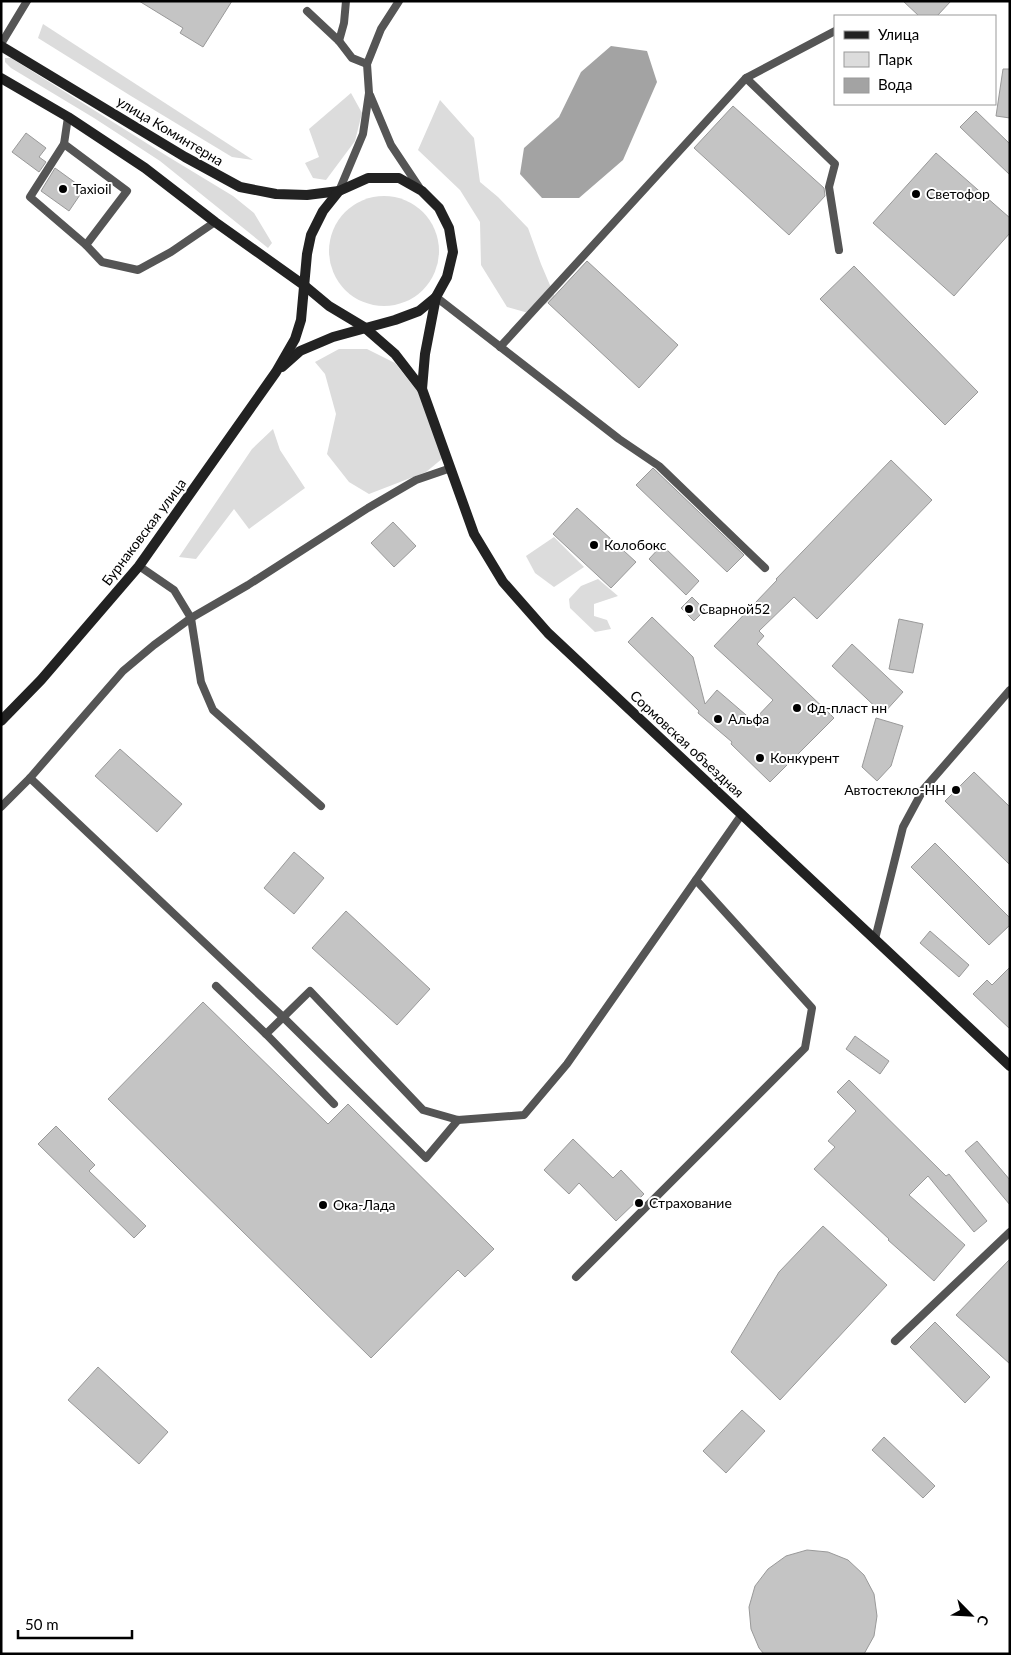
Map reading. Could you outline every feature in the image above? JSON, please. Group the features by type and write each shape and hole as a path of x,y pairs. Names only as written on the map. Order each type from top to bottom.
{"main road":[{"name":"улица Коминтерна","path":"1,45 185,157 240,187 276,194 307,195 339,191"},
{"path":"1,78 68,117 145,168 215,222 305,286 328,306 364,327 394,354 422,389"},
{"path":"276,372 295,339 301,320 305,266 311,235 323,211 339,191 368,178 399,178 422,191 439,208 450,228 453,252 447,276 436,297 425,354 422,389"},
{"path":"276,372 300,351 333,336 396,320 419,311 436,297"},
{"name":"Бурнаковская улица","path":"1,722 41,680 139,566 276,372"},
{"name":"Сормовская объездная","path":"422,389 474,534 503,582 548,633 1010,1066"}],"lane":[{"path":"1,45 28,1"},
{"path":"338,41 344,23 346,1"},
{"path":"339,191 363,134 369,93 367,64 381,29 399,1"},
{"path":"307,11 338,41 352,58 367,64"},
{"path":"500,346 746,78 834,32"},
{"path":"746,78 835,164 829,187 839,250"},
{"path":"369,93 391,145 422,191"},
{"path":"68,117 64,144 30,197 86,245 102,262 138,270 171,252 215,222"},
{"path":"64,144 127,191 86,245"},
{"path":"436,297 619,439 660,466 765,568"},
{"path":"1,807 30,778 123,671 154,645 191,618 248,585 368,508 416,480 451,468"},
{"path":"139,566 174,590 191,618 201,682 213,710 321,806"},
{"path":"875,939 903,826 923,790 1010,690"},
{"path":"30,778 284,1018 426,1158 458,1120"},
{"path":"266,1034 310,991 423,1110 458,1120 524,1116 567,1064 742,814"},
{"path":"576,1277 806,1048 812,1008 696,880"},
{"path":"216,986 334,1104"},
{"path":"895,1342 1010,1232"}],"green space":[{"path":"43,24 253,160 232,157 38,38"},
{"path":"5,58 11,58 233,196 254,213 272,243 268,248 160,161 94,118 11,68 5,62"},
{"path":"351,93 362,113 355,141 326,180 313,178 305,163 319,157 309,129"},
{"path":"440,100 474,138 480,182 498,197 528,228 555,297 532,314 507,307 481,265 480,222 460,190 418,150"},
{"path":"384,196 405,200 423,212 435,230 439,251 435,272 423,290 405,302 384,306 363,302 345,290 333,272 329,251 333,230 345,212 363,200"},
{"path":"339,349 367,349 395,363 418,392 443,458 426,472 369,494 349,482 327,454 336,414 325,374 315,362"},
{"path":"273,429 280,450 305,488 249,529 234,509 196,559 179,557 252,449"},
{"path":"554,537 584,567 554,587 535,573 526,556"},
{"path":"598,579 618,596 594,604 594,616 607,620 611,629 595,632 570,608 569,599 581,586"}],"water":[{"path":"611,46 647,51 657,82 623,160 579,198 542,198 520,174 524,148 559,117 581,72"}],"building":[{"path":"139,1 232,1 203,47 180,33 183,28"},
{"path":"903,1 951,1 938,15 918,15"},
{"path":"1003,69 1010,69 1010,118 996,116"},
{"path":"733,106 824,188 825,196 789,235 694,148"},
{"path":"976,111 1010,144 1010,175 960,127"},
{"path":"26,133 46,148 39,157 46,162 39,172 12,152"},
{"path":"936,153 1010,218 1010,233 954,296 873,223"},
{"path":"55,168 84,189 69,211 41,191"},
{"path":"587,261 678,345 639,388 548,303"},
{"path":"854,266 978,392 945,425 820,299"},
{"path":"891,460 932,500 817,619 794,597 759,631 764,636 757,644 834,718 770,782 731,744 732,742 698,713 699,711 628,642 652,617 693,657 705,704 717,690 753,721 773,700 714,646"},
{"path":"653,468 744,555 727,572 636,485"},
{"path":"577,508 636,562 611,588 553,534"},
{"path":"393,522 416,546 394,567 371,543"},
{"path":"662,545 699,581 686,595 649,559"},
{"path":"692,597 705,610 694,621 681,608"},
{"path":"899,619 923,624 913,673 889,669"},
{"path":"852,644 903,692 883,714 832,666"},
{"path":"876,718 903,726 891,766 877,781 862,767"},
{"path":"120,749 182,804 157,832 95,776"},
{"path":"974,772 1010,807 1010,865 945,801"},
{"path":"935,843 1010,918 1010,925 989,945 911,867"},
{"path":"294,852 324,878 294,914 264,888"},
{"path":"346,911 430,989 397,1025 312,948"},
{"path":"930,931 969,965 959,977 920,943"},
{"path":"1010,967 1010,1029 973,994 987,980 992,985"},
{"path":"203,1002 328,1124 348,1104 494,1249 465,1277 458,1270 371,1358 108,1099"},
{"path":"855,1036 889,1061 880,1074 846,1049"},
{"path":"849,1080 946,1176 949,1174 987,1221 974,1232 928,1176 909,1195 965,1245 934,1281 814,1169 835,1147 828,1141 856,1111 837,1092"},
{"path":"56,1126 95,1165 89,1171 146,1226 134,1238 38,1144"},
{"path":"573,1139 613,1178 621,1170 644,1194 616,1221 579,1183 569,1194 544,1170"},
{"path":"977,1141 1010,1180 1010,1205 965,1151"},
{"path":"823,1226 887,1285 780,1400 731,1352 779,1272"},
{"path":"1010,1259 1010,1364 956,1315"},
{"path":"935,1322 990,1377 965,1403 910,1347"},
{"path":"98,1367 168,1432 139,1464 68,1400"},
{"path":"742,1410 765,1431 726,1473 703,1451"},
{"path":"884,1437 935,1486 923,1498 872,1450"},
{"path":"807,1550 828,1552 848,1560 864,1575 874,1594 877,1616 874,1636 864,1654 764,1654 759,1648 751,1629 749,1607 755,1586 768,1569 786,1556"}],"place":[{"name":"Taxioil","path":"63,189"},
{"name":"Светофор","path":"916,194"},
{"name":"Колобокс","path":"594,545"},
{"name":"Сварной52","path":"689,609"},
{"name":"Фд-пласт нн","path":"797,708"},
{"name":"Альфа","path":"718,719"},
{"name":"Конкурент","path":"760,758"},
{"name":"Автостекло-НН","path":"956,790"},
{"name":"Страхование","path":"639,1203"},
{"name":"Ока-Лада","path":"323,1205"}]}
